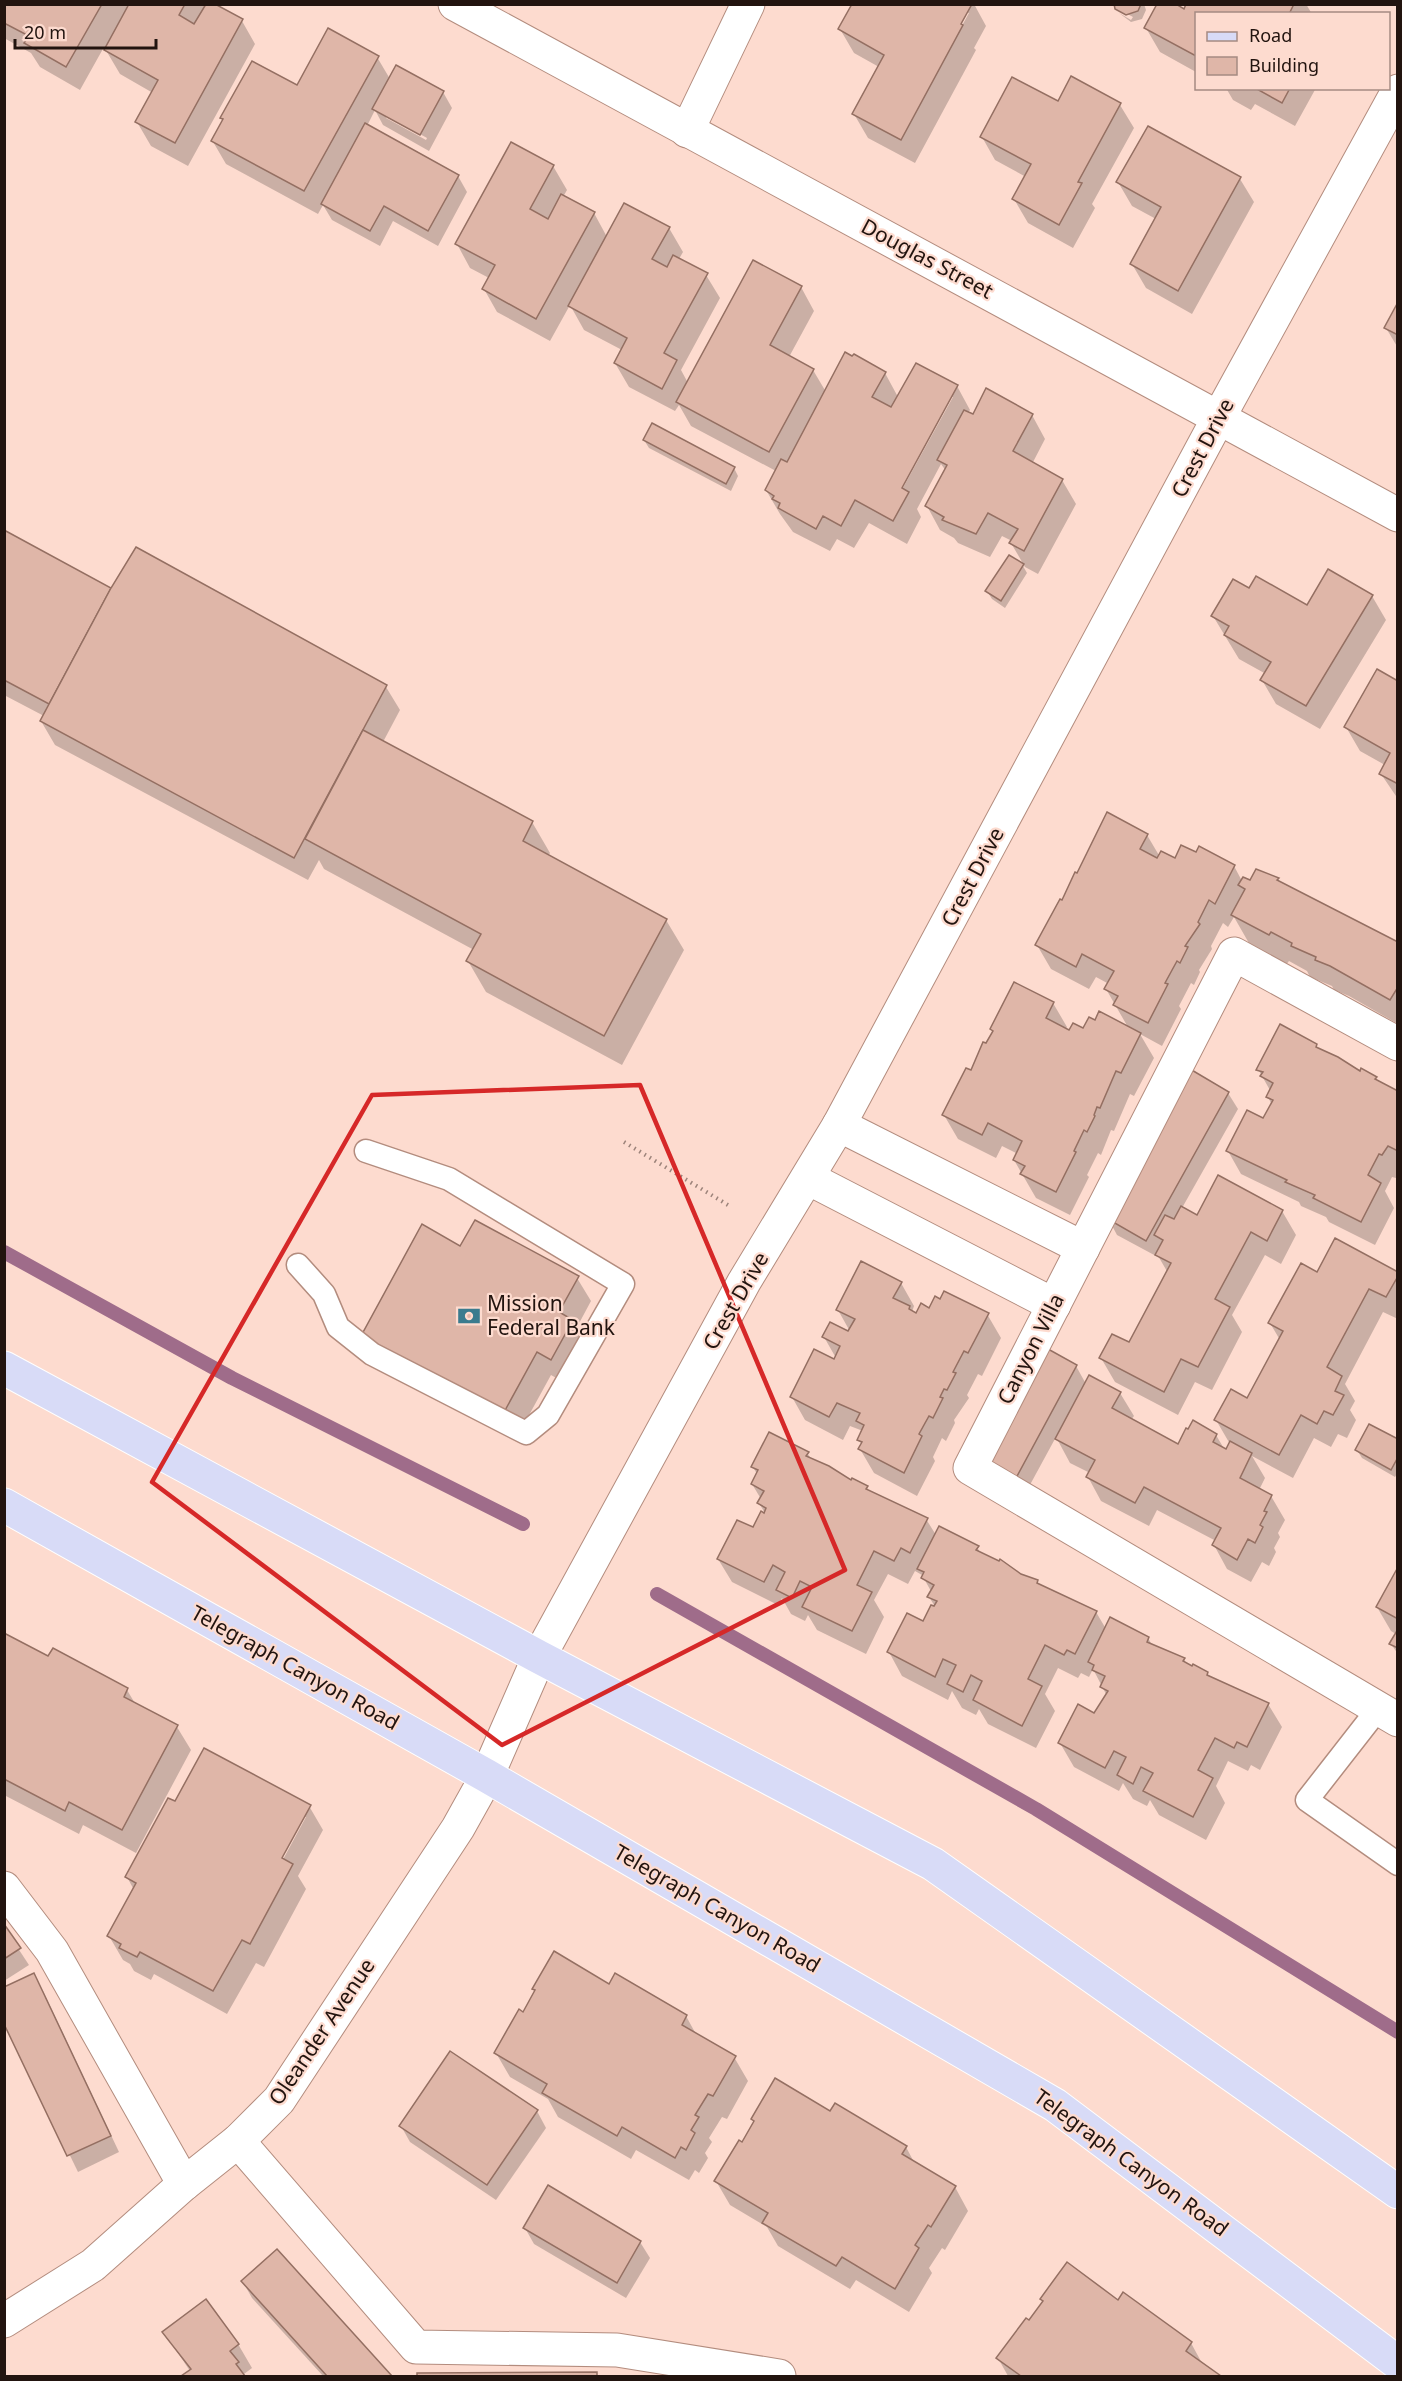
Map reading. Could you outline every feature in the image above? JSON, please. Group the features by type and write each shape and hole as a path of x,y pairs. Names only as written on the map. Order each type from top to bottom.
{"main road":[{"path":"4,1368 540,1657 933,1864 1398,2192"},
{"name":"Telegraph Canyon Road","path":"4,1505 487,1776 1055,2105 1398,2363"}],"street":[{"name":"Douglas Street","path":"455,4 1398,515"},
{"path":"687,131 748,4"},
{"name":"Crest Drive","path":"540,1657 744,1282 839,1125 1219,417 1398,91"},
{"name":"Canyon Villa","path":"1388,1715 970,1468 1234,954 1398,1044"},
{"path":"839,1125 1083,1248"},
{"path":"808,1178 1054,1305"},
{"name":"Oleander Avenue","path":"4,2321 93,2265 184,2184 238,2141 279,2100 459,1828 487,1776 540,1657"},
{"path":"4,1888 52,1952 184,2184"},
{"path":"238,2141 416,2347 617,2350 780,2376"}],"lane":[{"path":"298,1265 324,1294 338,1327 372,1354 526,1433 548,1415 622,1284 449,1179 366,1151"},
{"path":"1388,1715 1307,1800 1398,1864"}],"path":[{"path":"624,1142 728,1205"}],"highlighted area":[{"path":"640,1085 845,1570 502,1745 152,1482 372,1095"}],"building":[{"path":"4,4 102,4 66,67 24,43 29,36 4,23"},
{"path":"129,4 185,4 179,15 194,24 206,4 215,4 243,19 175,143 135,122 158,80 104,50"},
{"path":"852,4 972,4 901,140 852,114 884,55 838,29"},
{"path":"1114,4 1141,4 1138,11 1126,15 1115,9"},
{"path":"1157,4 1176,4 1184,9 1186,4 1294,4 1290,12 1195,12 1195,55 1144,28"},
{"path":"328,28 379,56 304,191 211,141 223,119 220,118 252,61 297,85"},
{"path":"396,65 444,91 420,135 372,109"},
{"path":"1071,76 1121,103 1078,182 1082,183 1059,225 1012,199 1031,164 980,137 1012,77 1058,101"},
{"path":"1259,90 1289,90 1282,103"},
{"path":"365,123 459,175 428,231 384,206 370,231 321,204"},
{"path":"1148,126 1241,177 1178,291 1130,264 1161,207 1116,182"},
{"path":"511,142 554,165 530,209 548,219 561,194 595,212 536,319 482,289 495,265 455,244"},
{"path":"624,203 670,227 652,259 667,267 673,255 708,273 664,353 677,360 662,389 614,363 627,338 568,306"},
{"path":"753,260 802,286 770,345 814,369 769,452 676,402"},
{"path":"1398,302 1398,335 1384,328"},
{"path":"845,352 852,356 854,354 886,372 872,397 891,407 916,363 958,385 902,488 909,492 893,521 855,500 841,526 823,516 816,529 778,508 780,503 772,499 774,496 765,490 781,459 787,462"},
{"path":"986,388 1033,414 1013,451 1063,479 1024,551 1009,543 1018,529 988,513 976,534 942,520 944,517 925,506 947,465 937,460 964,410 973,414"},
{"path":"652,423 735,467 726,484 643,440"},
{"path":"4,530 111,588 49,704 4,680"},
{"path":"136,547 387,685 294,858 40,721 111,588"},
{"path":"1009,555 1024,564 1001,601 985,591"},
{"path":"1328,569 1373,595 1306,706 1260,680 1271,662 1224,635 1229,626 1211,616 1233,579 1249,588 1256,576 1307,605"},
{"path":"1377,669 1398,681 1398,784 1379,774 1390,753 1344,727"},
{"path":"363,730 533,821 523,841 667,919 604,1036 466,961 481,934 305,839"},
{"path":"1107,812 1148,834 1140,849 1157,858 1161,851 1175,858 1181,845 1196,852 1199,846 1235,865 1215,904 1209,900 1198,922 1200,924 1185,946 1188,947 1180,963 1177,961 1165,983 1168,984 1148,1023 1113,1005 1118,996 1104,989 1114,971 1082,954 1076,967 1035,945 1060,899 1062,900 1075,872 1077,873"},
{"path":"1256,869 1279,878 1277,880 1398,942 1398,987 1390,1000 1315,960 1316,957 1291,946 1292,943 1271,932 1269,935 1231,915 1245,889 1238,885 1243,877 1250,880"},
{"path":"1014,982 1054,1002 1046,1018 1069,1030 1073,1023 1083,1028 1089,1017 1095,1020 1099,1011 1141,1033 1121,1073 1116,1071 1087,1132 1084,1130 1056,1192 1020,1174 1025,1166 1013,1160 1022,1141 988,1123 982,1135 942,1115 966,1068 971,1070 983,1042 986,1043 993,1031 990,1029"},
{"path":"1280,1024 1317,1044 1316,1047 1360,1071 1361,1068 1377,1077 1375,1079 1398,1091 1398,1151 1388,1146 1382,1155 1379,1154 1368,1175 1381,1183 1361,1222 1313,1198 1315,1195 1285,1182 1287,1180 1226,1151 1247,1110 1263,1118 1273,1100 1266,1097 1273,1083 1260,1076 1263,1072 1256,1070"},
{"path":"1190,1069 1229,1092 1146,1241 1106,1218"},
{"path":"1218,1175 1283,1210 1267,1241 1251,1232 1215,1299 1230,1307 1198,1367 1181,1359 1164,1392 1099,1358 1112,1334 1129,1342 1171,1263 1155,1255 1163,1240 1154,1235 1165,1215 1174,1219 1181,1206 1197,1215"},
{"name":"Mission Federal Bank","path":"475,1220 579,1276 559,1312 573,1320 551,1360 537,1352 503,1414 361,1336 422,1224 460,1246"},
{"path":"1335,1238 1398,1272 1398,1276 1386,1297 1369,1289 1327,1367 1342,1376 1335,1391 1344,1395 1333,1415 1324,1411 1317,1424 1301,1415 1279,1455 1214,1420 1231,1389 1247,1398 1283,1331 1268,1323 1301,1263 1317,1272"},
{"path":"861,1261 902,1282 893,1298 910,1306 909,1309 916,1313 921,1303 929,1308 935,1296 940,1299 944,1291 989,1313 968,1353 964,1351 953,1372 956,1373 947,1390 944,1389 940,1397 943,1398 933,1418 929,1416 919,1434 922,1436 904,1473 858,1449 862,1442 857,1440 864,1425 856,1421 860,1413 837,1403 829,1417 790,1397 814,1349 834,1359 840,1346 822,1337 830,1322 848,1331 855,1319 836,1310"},
{"path":"1039,1344 1077,1365 1016,1478 977,1458"},
{"path":"1089,1375 1121,1392 1112,1408 1178,1444 1193,1420 1217,1434 1213,1442 1226,1449 1230,1441 1252,1453 1240,1478 1272,1495 1260,1525 1263,1527 1255,1543 1248,1539 1237,1560 1212,1545 1221,1528 1144,1487 1135,1503 1086,1477 1095,1460 1055,1439"},
{"path":"1369,1424 1398,1439 1398,1457 1391,1470 1355,1450"},
{"path":"769,1432 809,1452 806,1456 829,1466 851,1480 852,1478 868,1486 866,1489 928,1518 910,1553 901,1548 894,1561 874,1551 857,1585 872,1592 852,1631 802,1607 812,1587 800,1581 792,1598 776,1590 785,1572 773,1565 764,1582 717,1559 737,1520 753,1527 761,1511 764,1513 766,1508 757,1503 764,1491 751,1484 758,1470 751,1467"},
{"path":"939,1526 979,1546 976,1550 999,1561 1000,1559 1021,1574 1038,1580 1037,1583 1097,1611 1075,1654 1067,1650 1064,1655 1045,1645 1028,1679 1042,1686 1022,1726 973,1700 982,1681 971,1675 963,1692 947,1684 956,1665 943,1659 935,1677 887,1652 907,1613 923,1621 931,1605 934,1606 937,1601 927,1597 934,1585 921,1578 924,1572 917,1569"},
{"path":"1398,1567 1398,1619 1376,1607"},
{"path":"1110,1617 1149,1637 1147,1642 1185,1658 1183,1661 1208,1672 1207,1675 1269,1703 1247,1747 1237,1742 1234,1748 1215,1738 1198,1770 1213,1778 1193,1817 1143,1791 1153,1773 1141,1767 1133,1784 1117,1775 1126,1757 1114,1751 1105,1768 1058,1743 1078,1704 1094,1713 1108,1691 1100,1687 1105,1676 1092,1670 1094,1665 1088,1662"},
{"path":"1398,1629 1398,1648 1389,1644"},
{"path":"4,1633 48,1656 53,1648 128,1688 124,1697 178,1725 122,1830 69,1802 65,1811 4,1779"},
{"path":"204,1748 311,1805 282,1858 293,1864 250,1944 242,1940 213,1991 140,1952 137,1957 119,1948 121,1944 107,1936 136,1883 125,1877 168,1798 175,1801"},
{"path":"4,1924 21,1948 4,1959"},
{"path":"554,1951 609,1984 615,1973 687,2015 682,2025 736,2056 713,2096 708,2094 695,2115 699,2117 691,2130 695,2133 686,2150 681,2147 675,2158 622,2127 617,2136 542,2093 547,2084 494,2053 519,2009 523,2012 535,1990 532,1989"},
{"path":"34,1973 111,2136 67,2156 4,2024 4,1987"},
{"path":"450,2051 538,2110 487,2185 399,2126"},
{"path":"775,2078 830,2111 835,2103 907,2146 902,2154 956,2186 931,2227 928,2225 915,2245 919,2248 895,2289 842,2257 836,2266 762,2223 768,2213 714,2181 739,2140 742,2142 754,2121 751,2119"},
{"path":"548,2185 641,2241 617,2283 523,2228"},
{"path":"277,2249 392,2376 327,2376 241,2281"},
{"path":"1067,2262 1118,2300 1123,2292 1192,2342 1186,2351 1221,2376 1021,2376 996,2358 1026,2318 1029,2320 1043,2301 1040,2299"},
{"path":"206,2299 239,2344 230,2351 239,2362 236,2364 245,2376 181,2376 191,2369 162,2332"},
{"path":"597,2372 597,2376 417,2376 417,2373"}],"waterway":[{"path":"4,1252 232,1378 523,1524"},
{"path":"657,1594 1036,1809 1398,2032"}],"place":[{"name":"Mission Federal Bank","path":"469,1316"}]}
